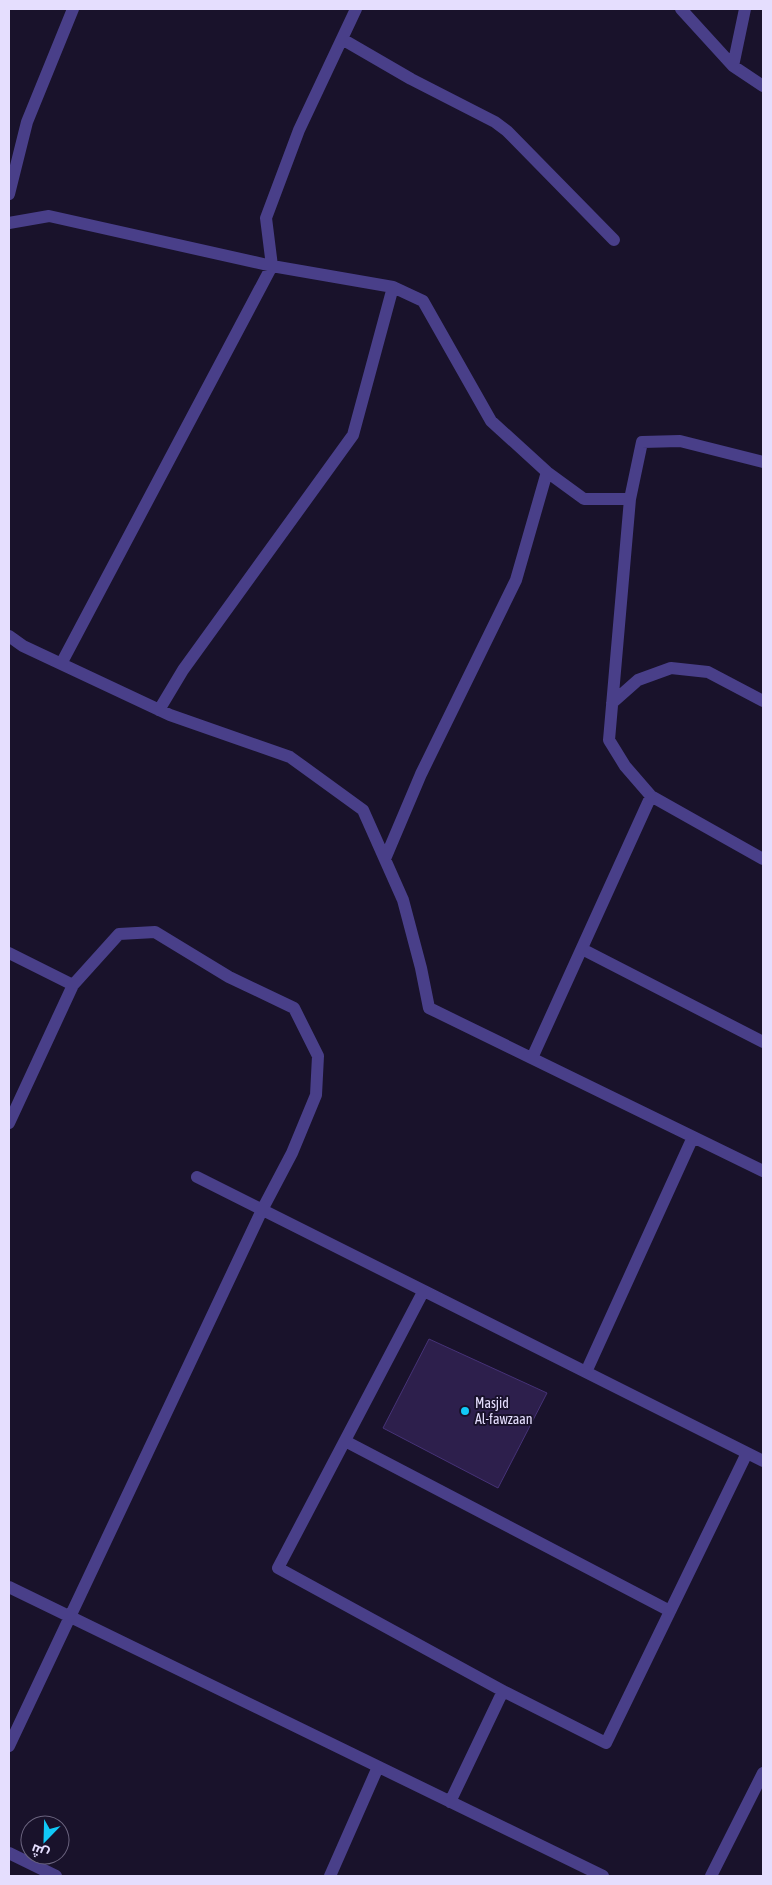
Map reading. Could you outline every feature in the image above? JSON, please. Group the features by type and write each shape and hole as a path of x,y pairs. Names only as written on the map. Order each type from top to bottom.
{"street":[{"path":"9,194 13,159 73,9"},
{"path":"61,664 272,266 266,218 299,130 356,9"},
{"path":"681,9 733,66 763,86"},
{"path":"733,66 745,9"},
{"path":"342,39 411,79 495,122 507,131 614,240"},
{"path":"9,223 49,216 272,266 393,287 423,301 491,420 547,472 584,499 630,499"},
{"path":"159,710 183,670 353,435 393,287"},
{"path":"763,462 680,441 642,442 630,499 609,740 625,766 652,796 763,859"},
{"path":"386,859 421,774 516,580 547,472"},
{"path":"9,636 23,646 159,710 290,757 363,810 404,900 429,1008 763,1171"},
{"path":"612,703 638,680 670,668 708,672 763,701"},
{"path":"532,1058 652,796"},
{"path":"9,1123 73,985 119,934 155,932 230,978 294,1008 318,1056 316,1095 292,1153 262,1210 9,1746"},
{"path":"582,948 763,1042"},
{"path":"9,953 73,985"},
{"path":"586,1372 693,1137"},
{"path":"197,1177 763,1461"},
{"path":"423,1292 278,1568 503,1691 606,1743 747,1453"},
{"path":"345,1441 670,1611"},
{"path":"9,1587 603,1876"},
{"path":"450,1802 503,1691"},
{"path":"330,1876 378,1767"},
{"path":"711,1876 763,1773"},
{"path":"9,1853 56,1876"}],"building":[{"name":"Masjid Al-fawzaan","path":"429,1339 547,1393 498,1488 383,1428"}],"place":[{"name":"Masjid Al-fawzaan","path":"465,1411"}]}
